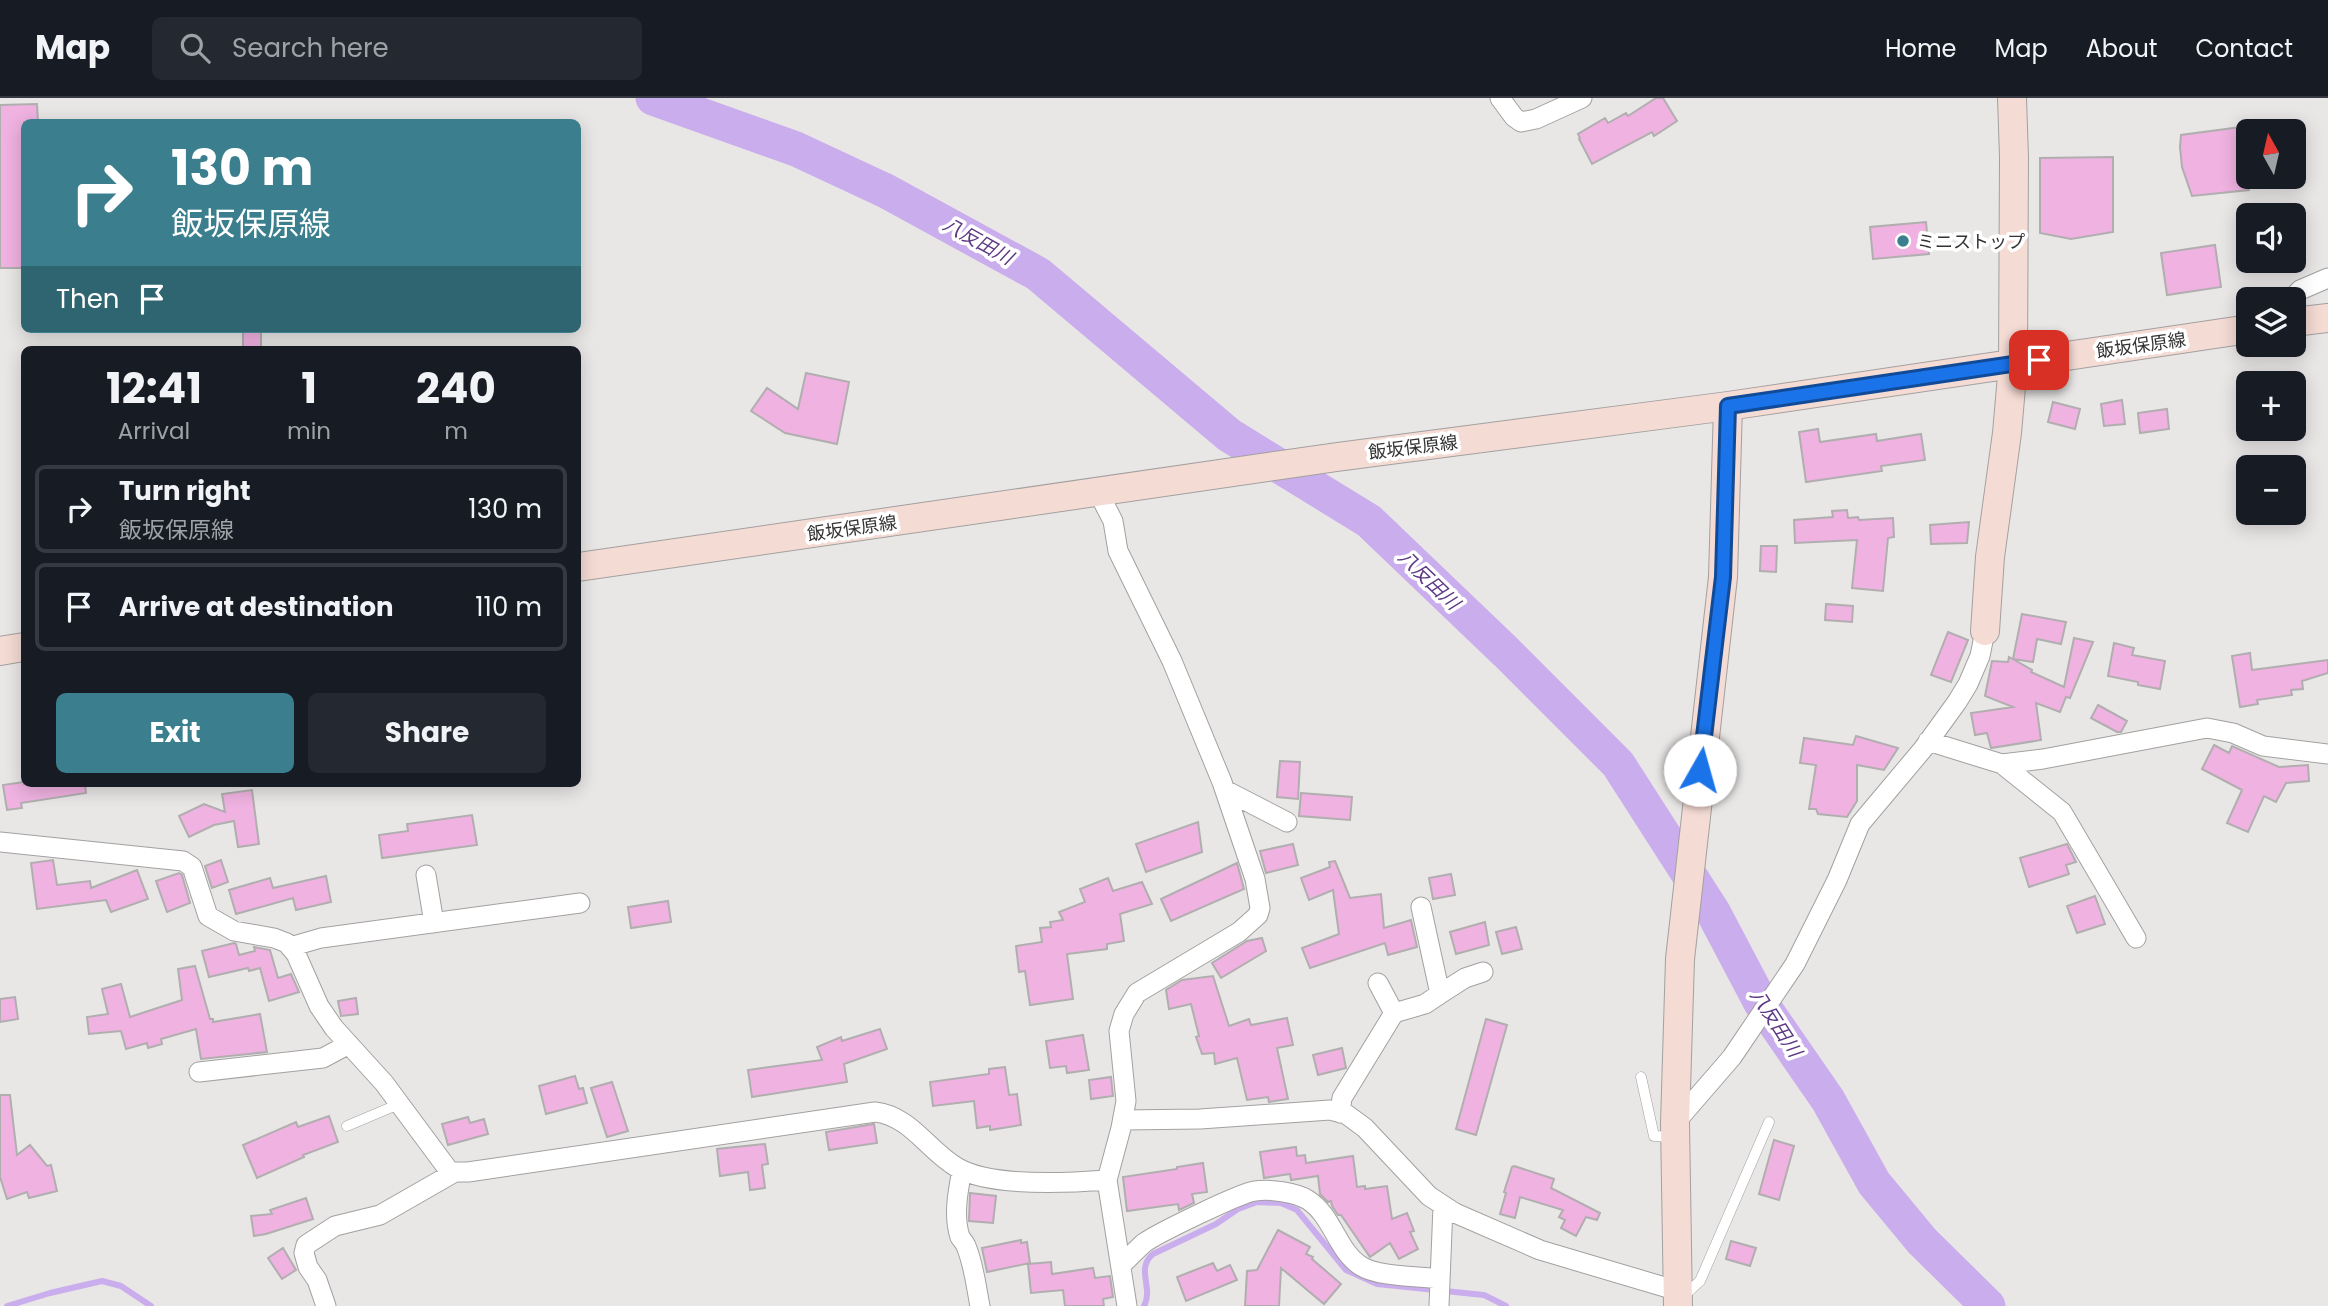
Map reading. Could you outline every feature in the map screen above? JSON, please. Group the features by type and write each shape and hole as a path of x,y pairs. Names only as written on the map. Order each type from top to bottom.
{"main road":[{"path":"1985,631 1990,557 2007,433 2013,364 2012,98"},
{"path":"2306,321 2328,318"},
{"name":"飯坂保原線","path":"581,567 1337,457 1728,406 2236,331"},
{"path":"1678,1298 1675,1130 1680,959 1723,577 1728,406"},
{"path":"0,651 21,648"}],"street":[{"path":"1500,98 1521,122 1536,119 1582,98"},
{"path":"2306,287 2328,278"},
{"path":"1098,492 1113,521 1118,551 1172,661 1225,790 1255,879 1260,908 1258,915 1239,932 1137,993 1130,1002 1119,1031 1125,1084 1123,1120 1107,1180 1127,1306"},
{"path":"1675,1130 1732,1056 1795,964 1837,880 1860,824 1928,741 1968,684 1980,656 1985,631"},
{"path":"2002,764 2043,759 2207,728 2233,733 2263,746 2328,754"},
{"path":"1928,741 2002,764 2062,812 2136,938"},
{"path":"1225,790 1286,821"},
{"path":"0,842 183,861 192,867 208,916 234,931 274,938 290,947 306,973 319,1006 334,1028 384,1083 450,1172 454,1172"},
{"path":"426,875 434,923"},
{"path":"290,947 321,938 580,903"},
{"path":"1421,907 1440,994"},
{"path":"1340,1113 1342,1098 1394,1013 1424,1004 1465,978 1483,972"},
{"path":"1378,983 1394,1013"},
{"path":"199,1072 323,1058 348,1044"},
{"path":"1123,1120 1200,1119 1330,1110 1346,1114 1365,1128 1429,1196 1455,1213 1540,1250 1678,1298"},
{"path":"326,1306 317,1280 308,1268 304,1253 306,1245 335,1226 380,1215 454,1172 628,1150 875,1112 898,1117 939,1155 962,1170 993,1179 1015,1181 1107,1180"},
{"path":"962,1170 957,1200 958,1222 981,1306"},
{"path":"1121,1265 1145,1242 1239,1196 1258,1190 1274,1191 1308,1200 1329,1221 1347,1253 1362,1267 1439,1292 1443,1206"}],"lane":[{"path":"1641,1077 1654,1136 1675,1130"},
{"path":"347,1126 399,1104"},
{"path":"1678,1298 1700,1281 1769,1122"}],"building":[{"path":"1656,98 1663,98 1677,121 1654,136 1652,132 1592,164 1578,134 1605,118 1608,123 1626,113 1628,116"},
{"path":"37,104 38,119 21,119 21,268 0,268 0,105"},
{"path":"2236,128 2236,189 2249,190 2192,196 2182,167 2181,135"},
{"path":"2113,157 2113,232 2071,239 2040,233 2040,158"},
{"path":"1926,222 1929,254 1873,259 1870,227"},
{"path":"2215,245 2221,287 2167,295 2161,253"},
{"path":"243,333 261,333 261,346 243,346"},
{"path":"806,373 849,382 837,444 785,433 751,411 767,388 798,409"},
{"path":"2122,400 2125,424 2104,426 2101,404"},
{"path":"2053,402 2080,409 2075,429 2048,422"},
{"path":"2167,409 2169,429 2140,433 2138,413"},
{"path":"1818,429 1820,442 1876,434 1877,441 1921,434 1925,460 1881,466 1882,471 1806,482 1799,432"},
{"path":"1847,510 1848,518 1858,517 1859,520 1893,518 1894,537 1888,538 1883,591 1852,588 1857,540 1795,543 1794,520 1833,517 1832,511"},
{"path":"1969,522 1967,543 1931,544 1930,525"},
{"path":"1761,546 1777,546 1776,572 1760,571"},
{"path":"1826,604 1853,606 1852,622 1825,620"},
{"path":"2022,614 2066,622 2061,644 2037,639 2033,662 2013,659"},
{"path":"1948,632 1968,640 1951,682 1931,675"},
{"path":"2074,638 2093,642 2070,698 2066,697 2060,712 2036,703 2041,740 1991,748 1987,733 1975,735 1971,713 2013,707 1985,696 1992,661 2008,662 2009,657 2032,670 2031,672 2064,687"},
{"path":"2114,643 2134,648 2132,655 2165,661 2160,689 2108,676"},
{"path":"2250,653 2252,670 2328,660 2328,673 2302,681 2303,689 2291,690 2292,695 2257,700 2258,704 2240,707 2232,656"},
{"path":"2098,705 2127,721 2121,732 2091,718"},
{"path":"1856,736 1898,748 1884,770 1857,765 1857,801 1847,817 1818,814 1816,809 1809,809 1816,765 1800,763 1804,738 1853,745"},
{"path":"2214,745 2229,753 2232,746 2279,767 2308,765 2309,781 2286,783 2276,802 2264,796 2248,832 2227,823 2242,790 2202,769"},
{"path":"1280,761 1300,762 1298,799 1277,797"},
{"path":"21,782 21,787 85,787 86,793 21,803 22,808 7,810 3,785"},
{"path":"252,790 259,844 238,847 234,821 214,825 189,837 179,816 204,804 225,812 222,794"},
{"path":"1301,793 1352,797 1350,820 1299,816"},
{"path":"472,815 477,845 382,858 379,835 408,831 407,824"},
{"path":"1198,822 1202,852 1146,872 1136,844"},
{"path":"1293,844 1298,865 1266,873 1260,851"},
{"path":"2067,844 2076,862 2066,865 2069,874 2029,887 2020,858"},
{"path":"53,860 57,885 90,881 91,888 137,870 148,899 111,912 106,900 37,909 31,863"},
{"path":"221,860 228,882 212,888 205,866"},
{"path":"1335,861 1350,898 1381,894 1384,928 1411,920 1417,947 1388,955 1385,943 1310,968 1302,948 1339,934 1333,890 1309,900 1301,878 1330,867 1329,862"},
{"path":"1237,863 1244,889 1171,921 1161,899"},
{"path":"179,873 182,875 190,903 167,912 156,881"},
{"path":"1451,874 1455,895 1433,899 1429,878"},
{"path":"326,876 331,902 296,910 293,898 236,914 229,890 270,878 273,888"},
{"path":"1108,878 1113,891 1142,882 1152,904 1120,914 1124,941 1107,944 1107,949 1067,954 1073,999 1030,1005 1025,971 1019,972 1016,946 1042,942 1040,928 1051,927 1050,922 1063,920 1059,912 1085,902 1080,889"},
{"path":"2095,896 2105,924 2077,933 2067,906"},
{"path":"668,901 671,922 631,928 628,907"},
{"path":"1485,922 1489,945 1456,954 1450,932"},
{"path":"1516,927 1522,949 1502,954 1496,932"},
{"path":"1262,938 1266,951 1221,978 1212,963 1247,941"},
{"path":"234,943 239,955 255,951 254,947 270,950 278,978 291,974 299,992 269,1001 260,968 209,977 202,951"},
{"path":"195,966 210,1019 213,1019 213,1022 260,1014 267,1052 201,1059 196,1029 161,1039 162,1044 148,1048 147,1043 126,1049 121,1031 89,1034 87,1017 108,1014 102,989 121,984 130,1017 182,1000 178,969"},
{"path":"1213,976 1229,1026 1249,1019 1251,1025 1287,1018 1293,1045 1277,1048 1288,1099 1269,1102 1268,1097 1247,1100 1237,1058 1215,1064 1214,1053 1202,1054 1196,1037 1199,1036 1191,1004 1169,1009 1166,990 1182,980"},
{"path":"15,997 18,1019 0,1022 0,999"},
{"path":"356,998 358,1014 341,1016 338,1001"},
{"path":"1486,1019 1507,1025 1476,1135 1456,1129"},
{"path":"880,1029 887,1049 844,1064 847,1082 752,1097 748,1070 822,1060 817,1047 841,1037 842,1041"},
{"path":"1083,1035 1089,1070 1067,1073 1066,1066 1050,1068 1046,1041"},
{"path":"1342,1048 1346,1068 1318,1075 1313,1055"},
{"path":"1005,1067 1009,1095 1017,1094 1021,1125 990,1130 990,1126 977,1128 974,1101 933,1106 930,1082 989,1074 989,1069"},
{"path":"575,1076 579,1089 583,1088 587,1103 546,1114 539,1086"},
{"path":"1111,1077 1113,1096 1091,1099 1089,1080"},
{"path":"612,1082 628,1131 607,1137 591,1088"},
{"path":"0,1095 10,1095 17,1155 30,1145 47,1166 51,1165 57,1191 29,1198 27,1192 7,1199 0,1177"},
{"path":"329,1116 338,1142 303,1155 304,1157 257,1178 243,1145 296,1122 298,1127"},
{"path":"468,1117 470,1123 484,1119 488,1134 448,1145 442,1124"},
{"path":"874,1124 877,1143 829,1150 826,1132"},
{"path":"1774,1140 1794,1146 1779,1200 1759,1194"},
{"path":"765,1144 768,1164 762,1165 765,1188 750,1190 748,1172 720,1176 717,1149"},
{"path":"1296,1147 1297,1156 1305,1155 1306,1163 1353,1156 1357,1187 1365,1186 1365,1189 1387,1186 1392,1219 1407,1213 1414,1231 1410,1232 1418,1249 1399,1259 1390,1243 1370,1257 1341,1215 1338,1215 1331,1201 1328,1202 1320,1194 1318,1176 1291,1180 1290,1174 1264,1178 1260,1152"},
{"path":"1203,1163 1207,1192 1192,1194 1194,1203 1179,1210 1178,1204 1127,1211 1123,1177"},
{"path":"1514,1166 1554,1179 1551,1188 1600,1213 1597,1220 1586,1217 1576,1236 1561,1228 1565,1220 1559,1217 1563,1210 1520,1197 1515,1218 1500,1214 1506,1193 1504,1192"},
{"path":"970,1193 996,1196 993,1223 969,1221"},
{"path":"306,1198 313,1219 254,1236 251,1216 272,1214 270,1210"},
{"path":"1278,1230 1310,1247 1306,1254 1313,1257 1312,1259 1341,1284 1324,1304 1281,1268 1279,1306 1245,1306 1247,1271 1257,1270"},
{"path":"1021,1240 1021,1243 1027,1242 1030,1263 987,1272 982,1248"},
{"path":"1731,1241 1756,1248 1750,1266 1726,1259"},
{"path":"283,1248 296,1270 282,1279 268,1258"},
{"path":"1051,1262 1052,1274 1093,1268 1095,1278 1110,1276 1113,1297 1103,1299 1104,1306 1065,1306 1063,1290 1031,1293 1028,1264"},
{"path":"1213,1263 1217,1271 1230,1265 1237,1280 1186,1301 1177,1277"}],"waterway":[{"name":"八反田川","path":"653,98 796,149 886,191 1038,274 1229,435 1369,521 1618,764 1713,912 1761,1003 1828,1100 1874,1183 1922,1241 1988,1306"},
{"path":"1144,1306 1147,1299 1145,1266 1153,1254 1216,1224 1238,1209 1257,1202 1281,1203 1297,1210 1346,1270 1377,1284 1484,1295 1506,1306"},
{"path":"7,1306 102,1281 121,1286 151,1306"}],"place":[{"name":"ミニストップ","path":"1903,241"}],"route":[{"path":"1700,770 1723,577 1728,406 2039,360"}]}
